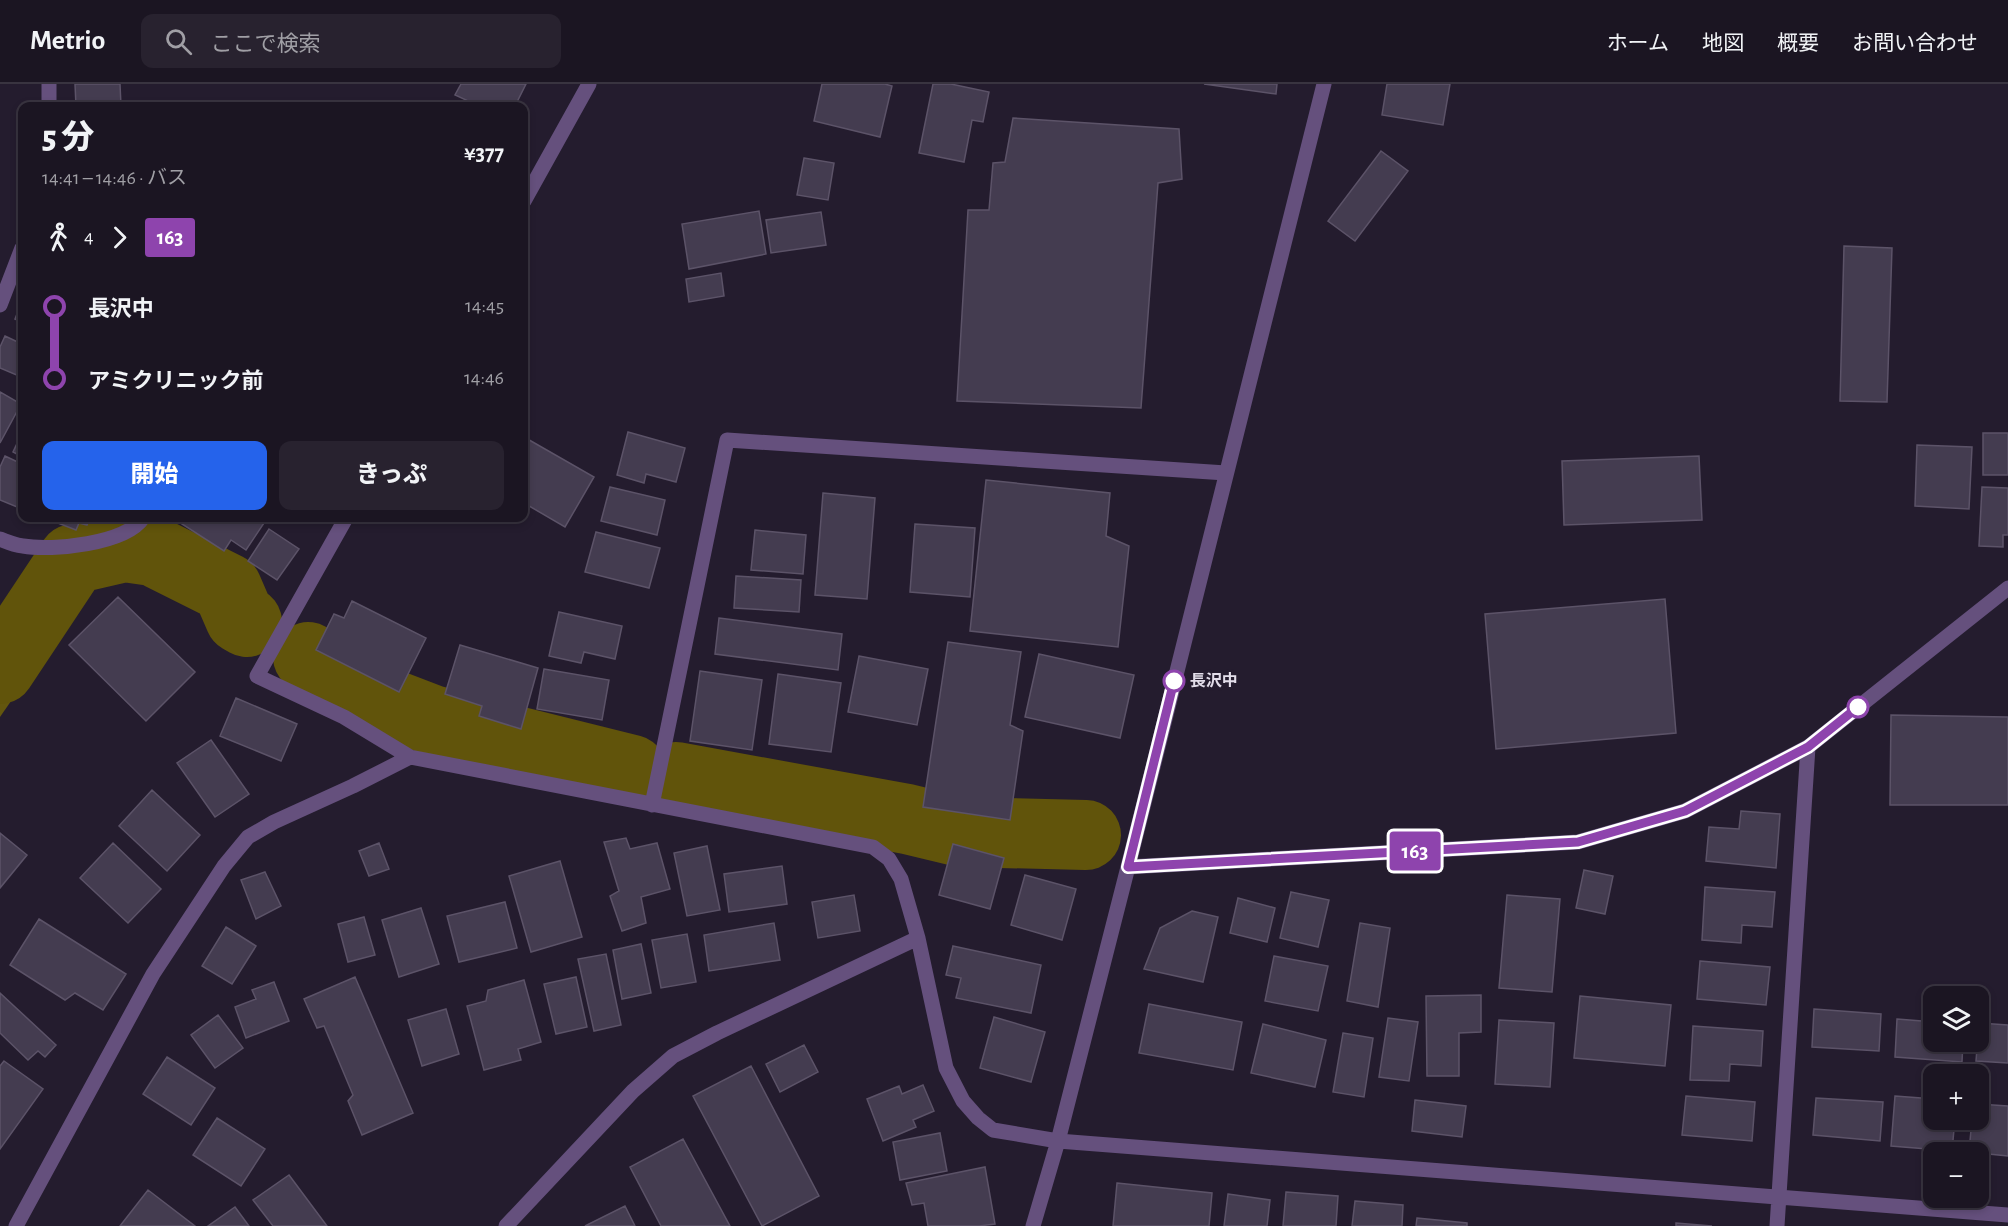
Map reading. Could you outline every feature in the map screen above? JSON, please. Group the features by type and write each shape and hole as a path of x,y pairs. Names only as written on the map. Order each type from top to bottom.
{"street":[{"path":"50,84 50,102"},
{"path":"528,194 589,84"},
{"path":"1033,1226 1058,1140 1128,867 1324,84"},
{"path":"0,305 18,258"},
{"path":"652,805 727,440 1226,473"},
{"path":"0,539 24,546 61,548 120,536 141,522"},
{"path":"344,522 257,676 344,717 410,757 873,847 889,859 901,879 918,939 946,1068 963,1101 993,1130 1058,1140 2008,1215"},
{"path":"1128,867 1578,842 1685,811 1808,747 2008,588"},
{"path":"1777,1226 1808,747"},
{"path":"16,1226 153,974 224,866 248,837 274,822 354,786 410,757"},
{"path":"506,1226 633,1091 673,1056 918,939"}],"shaded area":[{"path":"56,586 83,597 0,717 0,624"}],"building":[{"path":"75,84 120,84 121,102 76,102"},
{"path":"461,84 526,84 517,102 470,102 455,95"},
{"path":"822,84 892,86 880,137 814,121"},
{"path":"933,84 951,84 989,92 983,122 972,120 964,162 919,153"},
{"path":"1204,84 1277,84 1276,94"},
{"path":"1387,84 1450,84 1443,125 1382,115"},
{"path":"1013,118 1179,129 1182,179 1158,183 1141,408 957,401 968,210 989,210 993,163 1005,162"},
{"path":"1381,151 1408,171 1355,241 1328,221"},
{"path":"804,158 834,163 828,200 797,195"},
{"path":"759,211 766,254 689,269 682,224"},
{"path":"821,212 826,245 771,253 766,220"},
{"path":"1844,246 1892,248 1887,402 1840,401"},
{"path":"721,273 724,296 689,302 686,279"},
{"path":"5,336 18,342 18,376 0,368 0,347"},
{"path":"0,392 18,402 18,410 0,443"},
{"path":"628,432 685,448 676,482 646,474 644,483 617,475"},
{"path":"1983,433 2008,433 2008,475 1983,475"},
{"path":"528,439 594,477 565,527 528,505"},
{"path":"18,441 18,455 13,452"},
{"path":"1917,445 1972,447 1969,509 1915,506"},
{"path":"5,456 18,462 18,507 0,500 0,467"},
{"path":"1699,456 1702,520 1564,525 1562,461"},
{"path":"986,480 1110,493 1106,536 1129,546 1118,647 970,631"},
{"path":"610,487 665,500 657,535 601,521"},
{"path":"1982,487 2008,488 2008,535 2003,535 2003,547 1979,546"},
{"path":"823,493 875,498 867,599 815,595"},
{"path":"55,522 88,522 87,525 79,523 76,530"},
{"path":"183,522 265,522 246,550 231,540 224,551 182,524"},
{"path":"915,524 975,528 970,597 910,592"},
{"path":"269,529 299,549 277,580 248,561"},
{"path":"755,530 806,535 803,574 751,570"},
{"path":"596,532 660,548 649,588 585,572"},
{"path":"736,576 801,580 799,612 734,608"},
{"path":"118,597 195,672 146,721 69,645"},
{"path":"1665,599 1676,733 1496,749 1485,614"},
{"path":"352,601 426,638 399,692 316,650 334,614 344,618"},
{"path":"559,612 622,626 615,659 584,652 581,663 549,656"},
{"path":"719,618 842,634 838,670 715,654"},
{"path":"948,642 1021,652 1010,725 1023,731 1010,820 923,807"},
{"path":"460,645 538,668 521,729 479,716 482,706 445,694"},
{"path":"1039,654 1134,675 1120,738 1025,717"},
{"path":"859,656 928,669 917,725 848,712"},
{"path":"544,669 609,680 602,720 537,709"},
{"path":"700,671 762,680 752,750 690,741"},
{"path":"778,674 841,683 831,752 769,744"},
{"path":"236,698 297,724 281,761 220,736"},
{"path":"1891,715 2008,717 2008,805 1890,805"},
{"path":"211,740 249,794 215,817 177,763"},
{"path":"152,790 200,835 167,871 119,826"},
{"path":"1741,811 1780,814 1776,868 1706,861 1709,827 1739,829"},
{"path":"0,833 27,855 0,888"},
{"path":"626,838 630,849 657,843 670,889 641,897 646,923 622,931 610,896 619,891 604,842"},
{"path":"113,843 161,889 128,923 80,878"},
{"path":"379,843 389,869 369,876 359,851"},
{"path":"953,844 1004,858 990,909 939,895"},
{"path":"707,846 720,910 687,916 674,853"},
{"path":"560,861 582,937 531,952 509,876"},
{"path":"782,866 787,904 729,912 724,874"},
{"path":"1584,870 1613,876 1605,914 1576,908"},
{"path":"265,872 281,906 256,919 241,880"},
{"path":"1025,875 1076,889 1062,940 1011,925"},
{"path":"1705,887 1775,892 1772,927 1742,925 1741,943 1702,940"},
{"path":"1291,892 1329,900 1318,947 1280,938"},
{"path":"854,895 860,931 818,938 812,902"},
{"path":"1507,895 1560,899 1552,992 1499,988"},
{"path":"1238,898 1275,908 1267,942 1230,933"},
{"path":"505,902 517,948 459,962 447,916"},
{"path":"421,908 439,964 399,977 382,920"},
{"path":"1192,911 1218,917 1203,982 1144,969 1160,928"},
{"path":"364,917 375,955 348,962 338,924"},
{"path":"39,919 126,974 103,1010 75,993 65,1000 10,965"},
{"path":"774,923 780,960 709,971 704,935"},
{"path":"1360,923 1390,928 1378,1007 1347,1001"},
{"path":"226,927 256,946 232,984 202,966"},
{"path":"687,934 696,982 661,988 652,940"},
{"path":"641,944 651,993 622,999 613,950"},
{"path":"953,946 1041,965 1031,1013 956,998 961,978 946,975"},
{"path":"606,954 621,1025 594,1031 578,959"},
{"path":"1274,956 1328,966 1318,1011 1265,1001"},
{"path":"1700,961 1770,967 1766,1005 1697,999"},
{"path":"355,977 413,1113 362,1135 348,1101 353,1095 324,1026 317,1028 304,999"},
{"path":"576,977 587,1027 556,1034 544,984"},
{"path":"524,980 541,1042 518,1049 521,1060 484,1070 467,1006 486,1001 488,990"},
{"path":"274,982 289,1021 246,1038 235,1007 256,999 252,990"},
{"path":"0,993 56,1045 45,1057 38,1051 28,1060 0,1033"},
{"path":"1481,995 1481,1032 1459,1033 1459,1076 1427,1076 1426,996"},
{"path":"1580,996 1671,1005 1665,1066 1574,1058"},
{"path":"1149,1004 1242,1022 1233,1070 1139,1053"},
{"path":"446,1009 459,1054 422,1066 408,1020"},
{"path":"1814,1009 1881,1014 1879,1051 1812,1047"},
{"path":"218,1015 243,1048 215,1068 191,1035"},
{"path":"994,1017 1045,1032 1031,1082 980,1068"},
{"path":"1388,1018 1418,1022 1409,1081 1379,1077"},
{"path":"1897,1019 1923,1021 1923,1052 1962,1052 1962,1062 1895,1057"},
{"path":"1499,1020 1554,1023 1550,1087 1495,1084"},
{"path":"1263,1024 1326,1040 1315,1087 1251,1073"},
{"path":"1989,1024 2008,1025 2008,1063 1976,1061 1977,1052 1989,1052"},
{"path":"1693,1026 1763,1031 1761,1066 1730,1064 1729,1081 1690,1080"},
{"path":"1343,1033 1373,1038 1364,1097 1333,1092"},
{"path":"804,1045 818,1072 780,1092 766,1064"},
{"path":"167,1057 215,1088 191,1125 143,1094"},
{"path":"4,1061 43,1089 0,1149 0,1066"},
{"path":"751,1066 819,1196 762,1226 693,1096"},
{"path":"923,1085 934,1111 913,1120 916,1127 883,1141 867,1099 899,1086 902,1094"},
{"path":"1686,1096 1755,1102 1752,1141 1682,1135"},
{"path":"1895,1096 1923,1098 1923,1130 1954,1130 1953,1142 1923,1142 1923,1149 1891,1146"},
{"path":"1816,1098 1883,1102 1880,1141 1813,1135"},
{"path":"1415,1100 1466,1106 1462,1137 1412,1131"},
{"path":"1989,1105 2008,1106 2008,1156 1989,1154 1989,1142 1970,1142 1971,1130 1989,1130"},
{"path":"217,1118 265,1149 241,1186 193,1155"},
{"path":"940,1133 947,1171 900,1180 893,1142"},
{"path":"683,1139 730,1226 661,1226 630,1167"},
{"path":"985,1167 995,1224 928,1226 924,1203 912,1205 906,1183"},
{"path":"289,1175 327,1226 273,1226 253,1200"},
{"path":"1117,1183 1212,1193 1209,1226 1113,1226"},
{"path":"148,1190 195,1226 120,1226"},
{"path":"1286,1192 1338,1196 1336,1226 1283,1226"},
{"path":"1228,1194 1270,1200 1267,1226 1224,1226"},
{"path":"1355,1201 1403,1205 1402,1226 1352,1226"},
{"path":"625,1206 635,1226 585,1226"},
{"path":"235,1207 249,1226 208,1226"},
{"path":"1417,1218 1467,1223 1467,1226 1416,1226"},
{"path":"1676,1223 1712,1226 1676,1226"}],"waterway":[{"path":"0,669 73,559 125,547 153,551 227,588 240,618 247,622"},
{"path":"308,657 385,702 432,720 632,770"},
{"path":"676,777 907,819 961,832 1086,835"}],"bus line":[{"name":"163","path":"1174,681 1128,867 1578,842 1685,811 1808,747 1858,707"}],"place":[{"name":"長沢中","path":"1174,681"}]}
